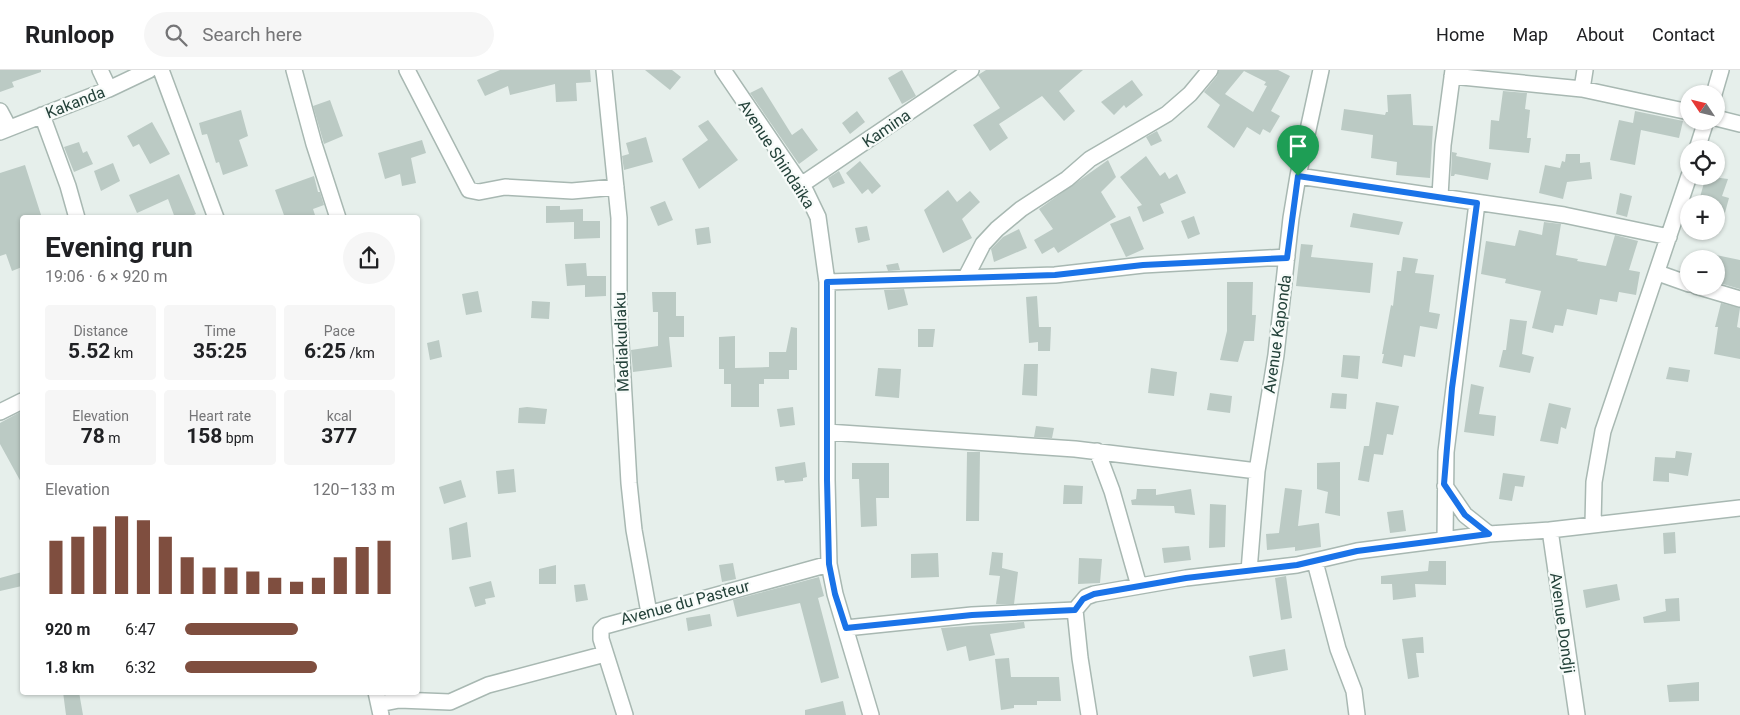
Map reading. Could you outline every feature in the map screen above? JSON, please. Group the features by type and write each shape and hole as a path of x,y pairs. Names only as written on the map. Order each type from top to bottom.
{"street":[{"path":"100,70 109,89"},
{"name":"Kakanda","path":"5,130 109,89 149,70"},
{"path":"160,70 215,215"},
{"path":"294,70 314,144 337,215"},
{"path":"407,70 469,190 479,192 506,187 572,191 616,187"},
{"name":"Madiakudiaku","path":"604,70 619,218 622,384 629,483 634,530 649,613"},
{"name":"Avenue Shindaïka","path":"723,70 801,184 818,217 827,282 829,564 835,594 871,715"},
{"name":"Kamina","path":"801,184 971,70"},
{"path":"966,277 982,244 997,229 1022,209 1067,179 1090,159 1167,114 1190,94 1210,70"},
{"name":"Avenue Kaponda","path":"1249,571 1257,471 1276,355 1298,176 1321,70"},
{"path":"1582,89 1585,70"},
{"path":"1717,85 1721,70"},
{"path":"1440,196 1443,145 1453,73 1582,89 1680,110"},
{"path":"0,111 5,130"},
{"path":"42,115 68,186 76,215"},
{"path":"1725,120 1740,124"},
{"path":"1298,176 1564,215 1669,237"},
{"path":"1594,524 1594,482 1603,431 1658,273 1686,185"},
{"path":"1445,540 1444,484 1452,388 1477,203"},
{"path":"827,282 1055,275 1143,265 1287,258"},
{"path":"1658,273 1680,281"},
{"path":"1725,295 1740,299"},
{"path":"0,412 20,401"},
{"path":"827,432 1097,451 1257,471"},
{"path":"1097,451 1112,491 1139,586"},
{"path":"1444,484 1465,515 1489,534"},
{"path":"1089,715 1075,610 1086,597 1220,573 1315,562 1357,551 1489,534 1550,530 1740,508"},
{"name":"Avenue Dondji","path":"1550,530 1577,715"},
{"path":"1315,562 1338,649 1354,691 1357,715"},
{"name":"Avenue du Pasteur","path":"625,715 600,635 605,626 829,564"},
{"path":"846,628 972,615 1075,610"},
{"path":"379,704 399,700 450,702 488,685 605,654"}],"building":[{"path":"0,70 41,70 41,72 12,82 14,87 0,92"},
{"path":"500,70 590,70 591,82 576,83 577,101 556,102 555,84 510,95 508,86 485,96 477,80"},
{"path":"645,70 672,70 681,77 670,90"},
{"path":"902,70 916,96 902,104 888,78"},
{"path":"986,70 1083,70 1059,91 1075,111 1064,121 1042,96 999,124 1008,138 990,151 973,125 1000,108 978,75"},
{"path":"1219,70 1278,70 1290,76 1271,111 1280,116 1270,133 1263,129 1260,135 1247,127 1234,148 1207,127 1220,105 1204,92 1217,76","holes":["1244,71 1266,82 1264,85 1267,86 1253,112 1225,94"]},
{"path":"1132,80 1143,95 1126,108 1124,105 1114,115 1101,102"},
{"path":"762,87 792,135 802,128 818,150 799,164 750,93"},
{"path":"1503,91 1527,93 1525,109 1530,110 1527,138 1531,138 1529,153 1489,149 1491,120 1499,121"},
{"path":"1411,94 1413,125 1433,126 1430,178 1396,175 1397,162 1371,158 1373,135 1341,130 1344,109 1385,115 1388,112 1387,95"},
{"path":"330,100 343,136 324,144 313,106"},
{"path":"241,110 248,136 239,140 248,166 223,175 219,162 216,163 207,134 202,135 199,123"},
{"path":"857,111 865,122 850,134 842,123"},
{"path":"1635,111 1680,120 1681,130 1679,138 1641,130 1635,165 1610,160 1619,120 1633,123"},
{"path":"708,120 738,160 699,189 682,159 708,140 698,126"},
{"path":"152,122 170,154 150,164 139,144 133,147 127,136"},
{"path":"1157,131 1162,141 1151,146 1146,137"},
{"path":"646,137 653,162 624,170 622,156 629,154 626,143"},
{"path":"422,140 426,153 411,158 416,183 402,186 400,174 385,179 378,153"},
{"path":"79,142 83,153 87,151 93,164 74,172 64,147"},
{"path":"1452,152 1457,153 1456,156 1491,163 1488,180 1455,174 1451,176"},
{"path":"1566,154 1580,154 1580,163 1590,162 1592,179 1567,182 1563,199 1539,193 1545,165 1560,168 1562,161 1565,162"},
{"path":"1146,156 1160,176 1165,172 1169,179 1177,174 1186,193 1160,204 1164,213 1143,222 1137,207 1142,205 1120,177"},
{"path":"1108,160 1116,177 1101,192 1116,217 1058,253 1054,247 1042,254 1034,240 1053,229 1039,209"},
{"path":"860,161 881,186 872,194 868,189 862,194 846,173"},
{"path":"113,163 120,181 101,191 94,171"},
{"path":"25,165 41,215 20,215 20,268 12,271 6,254 0,256 0,173"},
{"path":"839,171 845,183 833,188 828,178"},
{"path":"179,174 196,214 174,215 168,199 137,213 129,195"},
{"path":"314,176 324,205 313,209 315,215 284,215 275,190"},
{"path":"1725,179 1728,179 1722,195 1701,195 1703,185 1725,185"},
{"path":"948,190 957,202 970,191 980,202 962,219 972,238 943,253 924,210"},
{"path":"1620,193 1632,196 1627,217 1616,214"},
{"path":"1725,197 1729,198 1725,213"},
{"path":"665,201 673,220 658,226 650,207"},
{"path":"546,206 560,206 560,210 583,209 583,221 600,221 600,238 574,239 574,222 546,223"},
{"path":"1353,213 1403,222 1399,235 1350,227"},
{"path":"1130,216 1144,249 1126,257 1110,224"},
{"path":"1194,216 1200,234 1188,239 1181,221"},
{"path":"1544,222 1561,224 1556,255 1578,259 1577,261 1606,266 1615,235 1638,241 1629,270 1640,272 1636,295 1619,292 1617,302 1600,299 1597,315 1567,309 1563,326 1555,325 1553,333 1532,328 1541,291 1505,283 1506,279 1481,274 1486,241 1515,246 1519,230 1542,235"},
{"path":"867,226 870,240 858,243 855,228"},
{"path":"709,227 711,243 697,245 695,229"},
{"path":"1019,229 1027,248 994,262 991,249 1003,237"},
{"path":"1301,244 1313,245 1311,257 1373,263 1370,293 1296,286"},
{"path":"1403,257 1418,259 1415,273 1434,275 1429,312 1440,314 1437,329 1420,326 1415,357 1404,355 1402,367 1382,363 1384,354 1382,354 1391,305 1393,306 1397,271 1401,271"},
{"path":"1725,257 1740,260 1740,289 1725,285"},
{"path":"586,263 587,276 606,276 606,296 585,297 585,285 567,286 565,264"},
{"path":"898,263 900,270 888,271 886,265"},
{"path":"1227,282 1253,282 1252,315 1256,315 1254,341 1244,341 1238,362 1220,360 1227,331"},
{"path":"904,289 908,305 888,310 884,290"},
{"path":"478,291 482,312 466,315 462,294"},
{"path":"652,292 676,292 676,316 684,316 684,337 669,337 672,367 633,372 631,350 658,346 658,312 653,312"},
{"path":"1037,296 1039,327 1051,327 1050,351 1038,351 1038,342 1029,343 1026,297"},
{"path":"532,301 550,302 549,319 531,318"},
{"path":"1721,303 1740,308 1737,327 1740,328 1740,359 1714,354 1718,327 1715,327"},
{"path":"1510,319 1527,321 1522,354 1534,357 1530,373 1499,367 1503,350 1506,350"},
{"path":"791,327 797,328 797,370 789,370 789,379 764,379 764,384 759,384 759,407 731,407 731,384 724,384 724,369 719,369 719,337 735,336 735,368 769,367 769,352 786,352"},
{"path":"918,329 935,329 933,347 918,347"},
{"path":"439,340 442,357 430,360 427,343"},
{"path":"1343,355 1360,356 1358,379 1341,377"},
{"path":"1024,364 1038,364 1037,396 1022,395"},
{"path":"1669,367 1690,370 1688,382 1666,379"},
{"path":"878,368 901,369 899,398 875,396"},
{"path":"1151,368 1177,372 1174,396 1148,393"},
{"path":"1471,384 1484,387 1479,414 1496,416 1494,436 1464,432"},
{"path":"1210,393 1232,396 1230,413 1207,410"},
{"path":"1332,393 1347,394 1346,409 1330,408"},
{"path":"1376,402 1399,406 1393,435 1387,434 1383,455 1374,454 1369,482 1358,480 1364,446 1369,446"},
{"path":"1549,403 1571,408 1566,429 1561,427 1558,444 1540,441"},
{"path":"793,407 795,425 780,427 777,409"},
{"path":"519,408 547,409 545,424 518,423"},
{"path":"20,412 20,480 0,444 0,423"},
{"path":"1036,426 1054,428 1052,438 1034,437"},
{"path":"1676,451 1692,453 1688,476 1669,473 1669,482 1653,481 1655,457 1675,458"},
{"path":"967,452 980,452 979,521 966,521"},
{"path":"805,462 807,477 803,478 803,481 785,483 784,480 777,481 775,467"},
{"path":"1340,462 1340,516 1325,513 1328,492 1317,489 1317,463"},
{"path":"852,463 889,463 889,498 876,498 877,526 861,527 859,479 852,479"},
{"path":"514,469 516,492 498,494 496,471"},
{"path":"1503,473 1525,476 1523,487 1515,486 1512,501 1499,499"},
{"path":"461,480 466,497 444,504 439,487"},
{"path":"1064,485 1083,486 1082,504 1063,504"},
{"path":"1285,488 1302,490 1298,526 1319,523 1321,547 1295,551 1295,547 1267,550 1266,534 1279,533"},
{"path":"1137,489 1156,489 1156,495 1191,489 1195,515 1175,513 1174,506 1132,505 1131,500 1136,499"},
{"path":"1210,504 1226,505 1225,547 1209,548"},
{"path":"1403,510 1406,531 1390,533 1387,512"},
{"path":"467,522 471,557 452,560 449,528"},
{"path":"1675,532 1676,553 1664,554 1663,533"},
{"path":"1189,546 1191,560 1164,563 1162,548"},
{"path":"992,552 1003,553 1002,568 1018,572 1014,604 996,604 1000,576 989,575"},
{"path":"938,553 939,577 911,578 911,554"},
{"path":"1079,558 1102,559 1100,583 1078,584"},
{"path":"1429,561 1446,561 1446,585 1415,584 1416,597 1393,600 1392,584 1381,584 1381,576 1428,571"},
{"path":"733,563 736,579 722,582 719,565"},
{"path":"556,565 556,584 539,584 539,569"},
{"path":"20,573 20,586 0,591 0,578"},
{"path":"1286,576 1292,618 1281,620 1275,578"},
{"path":"819,577 824,596 818,598 839,678 821,683 800,603 737,617 733,600"},
{"path":"491,581 495,597 485,599 486,604 475,607 469,587"},
{"path":"585,584 588,600 576,602 574,585"},
{"path":"1617,584 1620,600 1586,608 1583,590"},
{"path":"1679,598 1680,621 1644,623 1643,617 1666,611 1665,599"},
{"path":"710,614 712,626 688,631 686,618"},
{"path":"1024,622 1025,628 990,634 995,655 969,661 966,646 947,651 941,628"},
{"path":"1423,637 1424,653 1416,653 1419,677 1408,679 1402,639"},
{"path":"1285,649 1288,670 1253,677 1249,656"},
{"path":"1009,658 1011,677 1059,677 1061,701 1037,701 1037,705 1014,705 1014,708 1001,710 995,659"},
{"path":"1699,682 1699,701 1669,702 1667,685"},
{"path":"63,695 80,695 83,715 66,715"},
{"path":"843,701 846,715 805,715 805,710"}],"route":[{"path":"1298,176 1477,203 1452,388 1444,484 1457,506 1465,515 1489,534 1424,544 1357,551 1297,565 1220,573 1094,594 1083,599 1075,610 917,619 846,628 835,594 829,564 826,363 827,282 1055,275 1143,265 1287,258 1298,176"}]}
